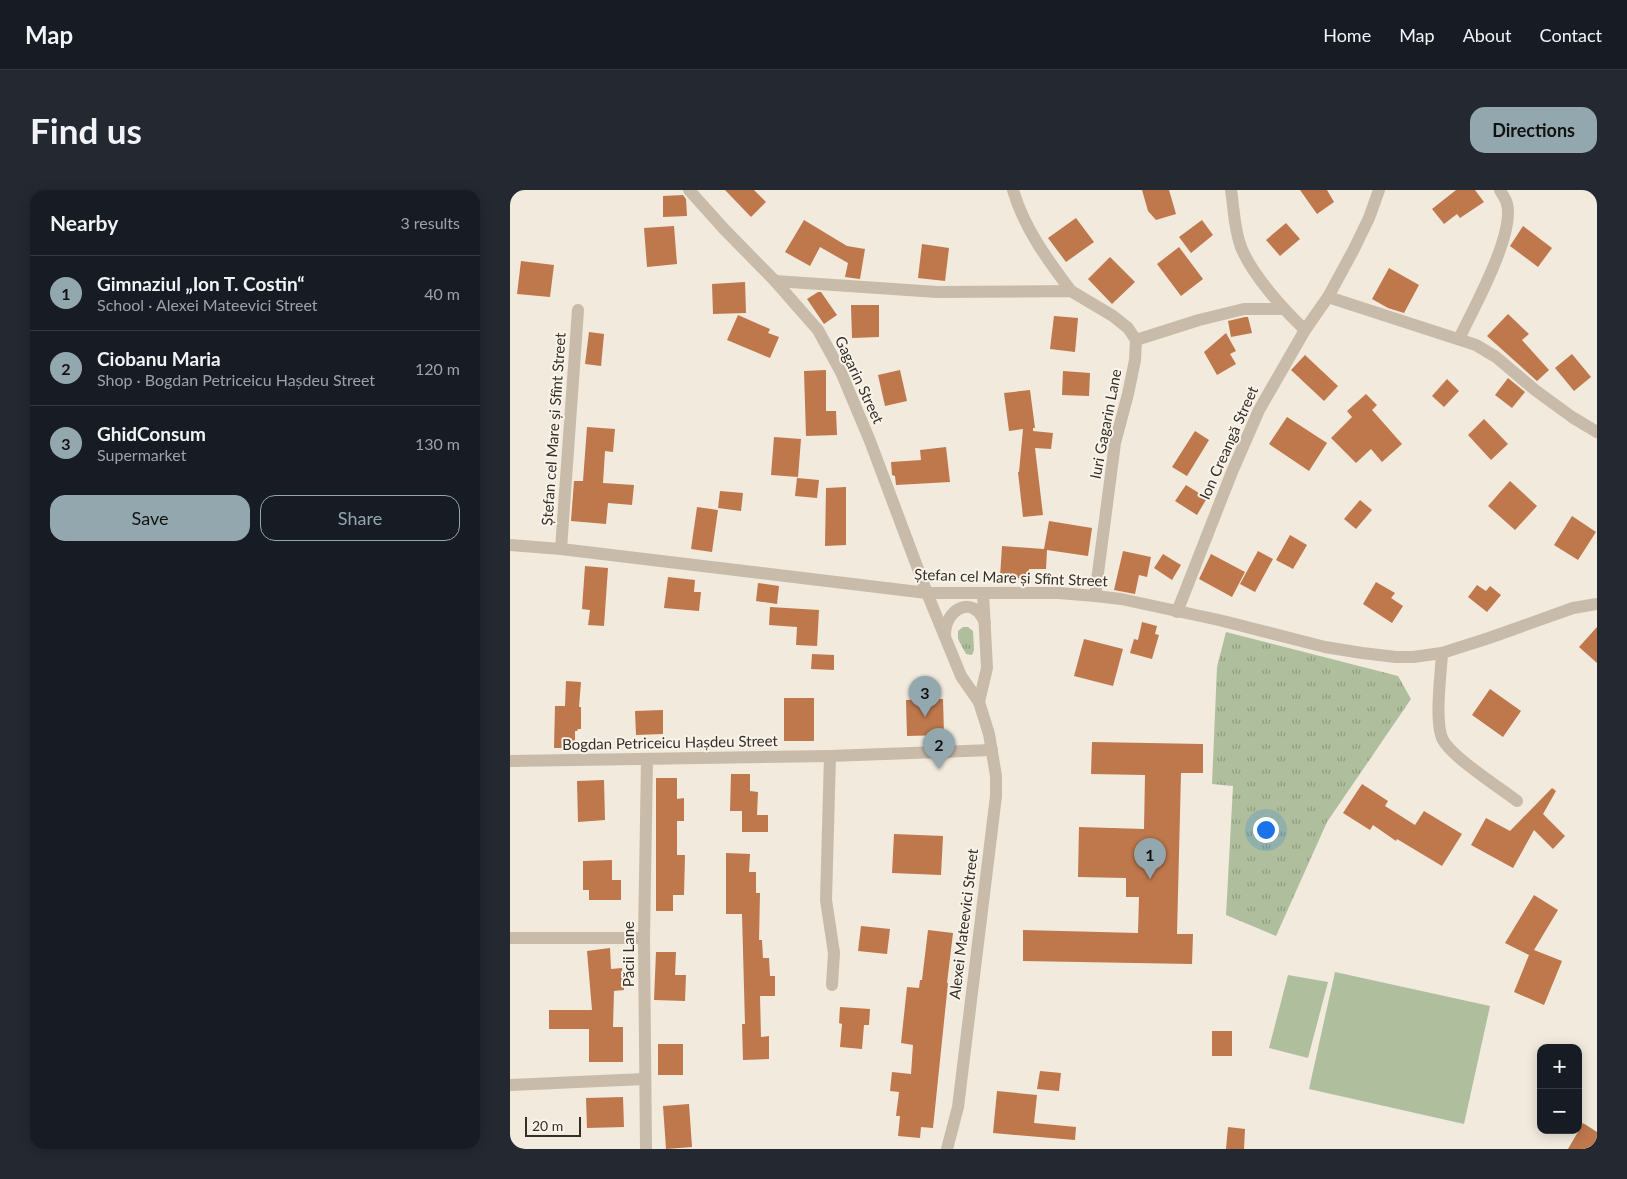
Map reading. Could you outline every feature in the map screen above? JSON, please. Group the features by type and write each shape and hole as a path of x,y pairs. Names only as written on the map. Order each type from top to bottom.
{"street":[{"name":"Gagarin Street","path":"689,190 775,281 818,330 841,372 870,442 927,593 961,676 979,702"},
{"path":"1013,190 1019,209 1030,231 1071,291 1113,316 1128,328 1136,340 1199,320 1244,309 1283,309"},
{"path":"1231,190 1235,225 1242,248 1251,266 1283,309 1305,330"},
{"name":"Ion Creangă Street","path":"1177,612 1246,437 1272,386 1305,330 1328,297 1354,249 1369,218 1379,190"},
{"path":"1458,339 1504,240 1507,204 1500,190"},
{"path":"775,281 937,292 1071,291"},
{"path":"1328,297 1476,345 1496,357 1535,390 1572,417 1597,432"},
{"name":"Ștefan cel Mare și Sfînt Street","path":"562,549 578,310"},
{"name":"Iuri Gagarin Lane","path":"1095,596 1115,443 1135,360 1136,340"},
{"name":"Ștefan cel Mare și Sfînt Street","path":"510,545 562,549 927,593 1059,593 1121,599 1219,620 1325,647 1362,653 1413,657 1442,653 1573,608 1597,604"},
{"path":"979,702 987,668 983,593"},
{"path":"945,637 947,621 952,613 959,608 971,607 982,616 984,623"},
{"path":"1442,653 1439,723 1443,740 1455,754 1517,801"},
{"name":"Alexei Mateevici Street","path":"947,1149 958,1107 996,796 996,776 992,750 979,702"},
{"name":"Bogdan Petriceicu Hașdeu Street","path":"510,761 830,756 992,750"},
{"path":"830,756 826,900 834,953 832,985"},
{"name":"Păcii Lane","path":"646,1149 644,938 647,760"},
{"path":"510,938 644,938"},
{"path":"510,1084 645,1080"}],"green space":[{"path":"963,627 968,627 973,631 974,650 972,655 966,654 958,639 958,631"},
{"path":"1226,632 1398,676 1411,699 1327,822 1276,936 1226,915 1233,786 1212,784 1217,667"},
{"path":"1335,972 1490,1006 1464,1124 1309,1089"},
{"path":"1288,975 1328,982 1308,1058 1269,1048"}],"building":[{"path":"725,190 754,190 766,202 751,217"},
{"path":"1142,190 1169,190 1176,214 1156,220 1148,211"},
{"path":"1300,190 1327,190 1334,202 1317,214"},
{"path":"1456,190 1475,190 1484,202 1460,218 1457,214 1444,224 1432,209"},
{"path":"683,195 686,199 687,216 663,217 663,196"},
{"path":"1076,218 1094,242 1066,262 1048,238"},
{"path":"804,220 847,246 865,249 860,279 845,277 848,263 820,247 810,266 785,252"},
{"path":"1202,220 1213,235 1191,253 1179,237"},
{"path":"1286,223 1300,239 1280,256 1266,240"},
{"path":"674,226 677,264 647,267 644,228"},
{"path":"1523,226 1552,248 1538,267 1510,246"},
{"path":"922,244 949,248 945,281 918,278"},
{"path":"1179,247 1203,279 1181,296 1157,264"},
{"path":"1110,257 1135,282 1112,304 1088,279"},
{"path":"521,261 554,265 550,297 517,294"},
{"path":"1389,268 1419,285 1404,313 1388,308 1372,299"},
{"path":"745,282 746,313 713,314 712,284"},
{"path":"821,292 837,315 824,324 807,299"},
{"path":"851,305 879,305 879,337 852,338"},
{"path":"1508,314 1529,334 1522,340 1549,370 1537,381 1487,336"},
{"path":"738,315 770,329 768,333 779,337 770,358 727,340"},
{"path":"1054,316 1078,318 1075,352 1050,349"},
{"path":"1248,317 1252,333 1231,337 1228,321"},
{"path":"589,332 604,334 601,366 585,364"},
{"path":"1226,333 1236,351 1230,354 1236,364 1217,375 1204,352"},
{"path":"1572,354 1591,377 1574,391 1555,368"},
{"path":"1305,355 1338,386 1324,401 1291,370"},
{"path":"826,370 826,411 836,411 837,435 806,436 804,371"},
{"path":"900,370 907,401 885,406 878,375"},
{"path":"1063,371 1090,373 1089,396 1062,395"},
{"path":"1508,378 1525,392 1512,408 1495,395"},
{"path":"1447,379 1459,391 1444,407 1432,396"},
{"path":"1030,390 1035,428 1033,428 1033,431 1053,433 1051,449 1035,448 1043,515 1023,517 1018,472 1023,429 1009,431 1004,393"},
{"path":"1366,394 1377,405 1372,410 1402,444 1382,462 1371,449 1356,463 1331,438 1352,417 1347,411"},
{"path":"1287,417 1327,443 1309,471 1269,444"},
{"path":"1484,419 1508,444 1491,460 1468,435"},
{"path":"587,427 615,429 613,452 605,451 603,483 634,485 632,505 608,503 606,524 571,521 574,481 583,481"},
{"path":"1195,431 1209,440 1187,476 1172,467"},
{"path":"774,437 801,439 798,477 771,475"},
{"path":"946,447 950,482 896,485 895,476 892,475 891,462 921,460 920,450"},
{"path":"797,478 819,480 817,498 795,496"},
{"path":"1510,481 1537,506 1515,530 1488,506"},
{"path":"1186,485 1207,498 1197,515 1175,501"},
{"path":"846,487 846,545 825,546 826,488"},
{"path":"720,491 743,493 741,511 718,508"},
{"path":"1360,500 1372,510 1356,529 1344,519"},
{"path":"697,507 718,510 712,552 691,549"},
{"path":"1572,516 1596,532 1578,560 1554,545"},
{"path":"1049,521 1092,528 1088,556 1047,550 1046,569 1029,569 1029,579 1000,577 1002,546 1044,549"},
{"path":"1290,535 1307,545 1293,569 1276,560"},
{"path":"1123,551 1151,557 1147,577 1139,575 1135,594 1114,590"},
{"path":"1258,551 1273,559 1255,592 1240,584"},
{"path":"1163,554 1181,565 1172,580 1154,568"},
{"path":"1211,554 1245,572 1232,597 1199,579"},
{"path":"585,566 608,568 604,626 588,625 590,610 582,609"},
{"path":"668,577 695,580 694,592 701,592 699,611 664,608"},
{"path":"1376,582 1395,593 1391,598 1403,606 1392,623 1363,604"},
{"path":"758,583 779,586 777,604 756,601"},
{"path":"1477,585 1486,591 1490,586 1501,595 1487,612 1468,597"},
{"path":"770,607 819,610 817,646 796,645 797,627 769,625"},
{"path":"1142,622 1157,626 1155,634 1159,635 1152,659 1130,653 1134,639 1138,640"},
{"path":"1597,627 1597,663 1579,647"},
{"path":"1084,639 1123,649 1113,686 1074,676"},
{"path":"812,654 834,655 834,670 811,669"},
{"path":"566,681 581,682 579,707 581,707 581,729 575,731 575,748 554,748 555,706 565,706"},
{"path":"1490,689 1521,711 1503,737 1472,715"},
{"path":"784,698 814,698 814,741 784,741"},
{"path":"943,699 944,735 907,736 906,700"},
{"path":"663,710 663,734 636,735 635,711"},
{"path":"1092,742 1203,744 1203,773 1181,773 1177,934 1193,934 1192,964 1023,961 1023,930 1138,933 1139,897 1126,897 1126,878 1078,877 1079,827 1144,829 1145,775 1091,774"},
{"path":"731,774 750,774 750,791 758,792 757,815 768,815 768,832 742,832 742,811 730,811"},
{"path":"656,778 677,778 677,799 684,798 684,821 677,821 677,855 685,855 684,895 673,895 673,911 656,911"},
{"path":"604,780 605,820 578,822 577,781"},
{"path":"1362,784 1388,801 1385,806 1415,825 1424,811 1462,834 1442,866 1397,839 1396,841 1373,825 1370,830 1343,813"},
{"path":"1552,788 1556,791 1543,814 1565,836 1553,849 1534,830 1513,868 1471,845 1486,818 1510,831"},
{"path":"894,834 943,836 941,875 892,873"},
{"path":"726,853 750,854 749,872 756,872 756,893 760,893 759,940 762,940 763,958 769,958 770,976 775,976 775,996 760,996 761,1037 769,1036 769,1059 743,1060 742,1024 745,1024 742,914 726,914"},
{"path":"612,860 612,880 621,880 621,900 589,900 589,890 583,890 583,861"},
{"path":"1534,895 1558,910 1534,950 1562,961 1544,1005 1514,992 1529,955 1505,943"},
{"path":"861,926 890,929 887,954 858,951"},
{"path":"928,930 953,933 933,1128 921,1127 920,1138 898,1136 900,1116 896,1116 899,1092 890,1091 892,1072 911,1074 913,1045 901,1043 907,987 919,988 920,980 922,980"},
{"path":"610,948 611,969 622,968 624,990 614,991 613,1027 623,1027 623,1062 589,1062 589,1029 549,1029 549,1010 592,1010 587,951"},
{"path":"656,952 676,952 675,975 686,975 685,1001 654,1000"},
{"path":"840,1007 870,1009 869,1025 864,1025 862,1049 840,1047 842,1024 839,1023"},
{"path":"1212,1031 1232,1031 1232,1056 1212,1056"},
{"path":"658,1044 683,1044 683,1075 658,1075"},
{"path":"1040,1071 1061,1073 1059,1091 1037,1089"},
{"path":"997,1091 1037,1095 1034,1123 1076,1127 1075,1140 993,1133"},
{"path":"623,1097 624,1127 587,1128 586,1098"},
{"path":"689,1104 692,1147 666,1149 663,1106"},
{"path":"1583,1123 1597,1132 1597,1149 1568,1149 1577,1134 1582,1134"},
{"path":"1228,1127 1245,1129 1244,1149 1226,1149"}],"place":[{"name":"GhidConsum","path":"925,717"},
{"name":"Ciobanu Maria","path":"939,769"},
{"name":"Gimnaziul „Ion T. Costin“","path":"1150,879"}]}
